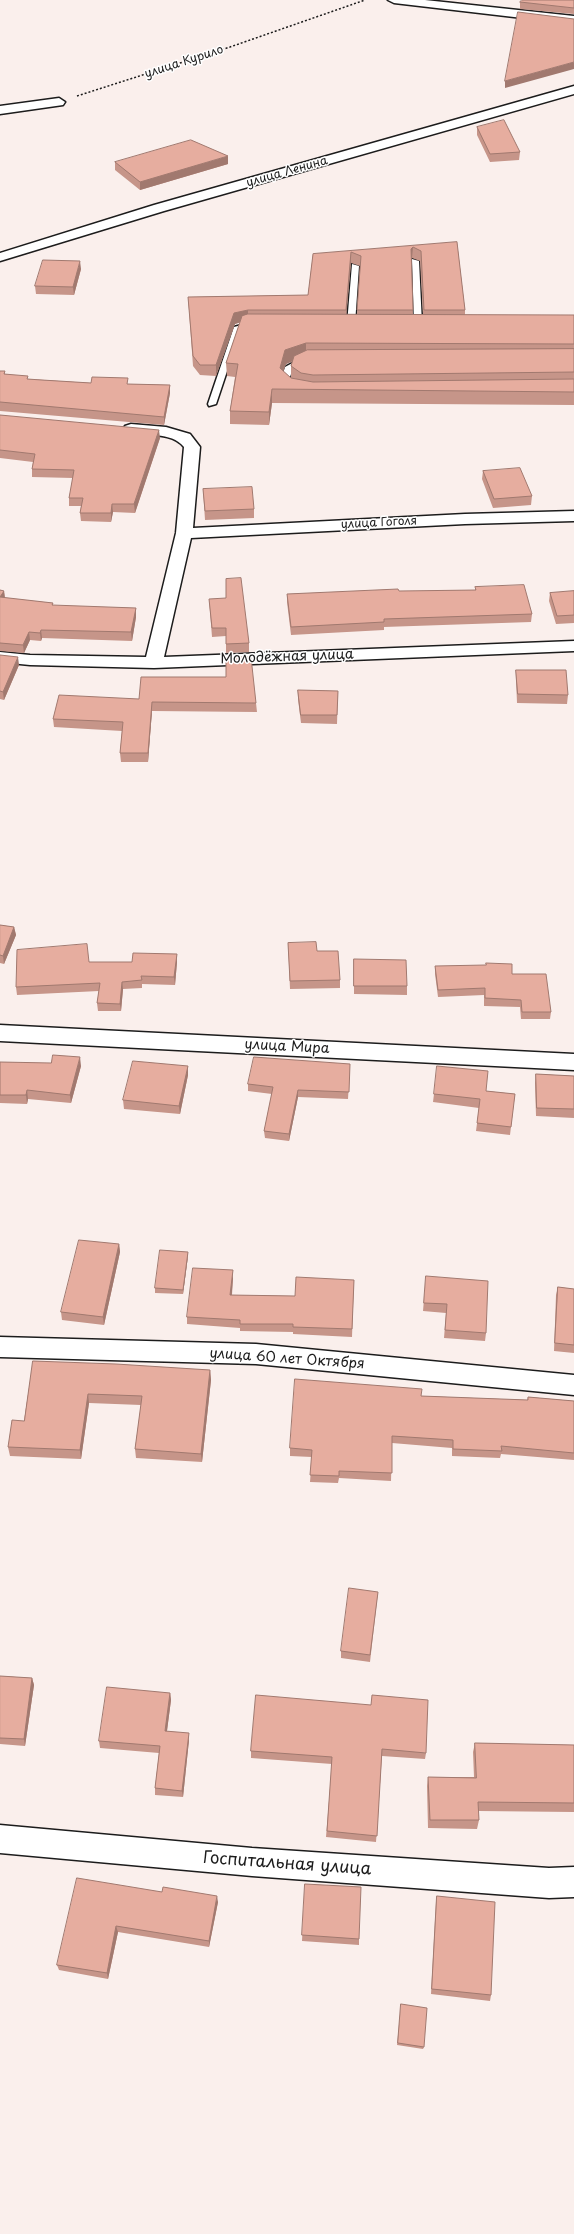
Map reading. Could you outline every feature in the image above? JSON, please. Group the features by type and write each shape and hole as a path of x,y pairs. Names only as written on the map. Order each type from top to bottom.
{"street":[{"path":"394,0 456,4 574,20"},
{"name":"улица Ленина","path":"0,256 159,208 574,90"},
{"path":"0,110 59,102"},
{"path":"119,428 166,432 184,437 192,447 184,533 154,662"},
{"name":"улица Гоголя","path":"184,533 465,519 574,516"},
{"name":"Молодёжная улица","path":"0,657 30,660 154,662 574,646"},
{"name":"улица Мира","path":"0,1033 574,1062"},
{"name":"улица 60 лет Октября","path":"0,1347 256,1354 574,1386"},
{"name":"Госпитальная улица","path":"0,1840 260,1863 549,1883 574,1882"}],"lane":[{"path":"415,261 418,324"},
{"path":"351,324 355,266"},
{"path":"212,404 238,327 248,324 264,324"},
{"path":"297,391 289,386 285,380 289,367 297,362 314,360"}],"path":[{"name":"улица Курило","path":"59,102 230,47 365,0"}],"building":[{"path":"522,0 574,0 574,8 520,2"},
{"path":"518,12 574,19 574,62 505,81"},
{"path":"504,120 520,152 490,154 477,127"},
{"path":"191,140 228,156 140,182 115,162"},
{"path":"457,242 465,310 424,310 421,251 413,247 411,249 413,310 357,310 361,256 351,252 346,310 248,310 234,313 216,365 200,365 193,356 188,297 308,295 313,254"},
{"path":"43,260 80,261 73,287 35,286"},
{"path":"248,314 574,315 574,344 306,343 285,350 280,368 291,378 313,382 574,379 574,392 272,389 269,412 230,411 238,364 226,363 242,316"},
{"path":"574,349 574,372 313,375 301,373 291,366 294,356 307,350"},
{"path":"0,371 5,371 4,374 28,376 27,379 91,383 92,377 128,378 127,384 170,385 164,417 0,402"},
{"path":"0,415 159,430 134,504 112,504 111,513 80,513 83,498 69,498 74,470 32,469 35,454 0,450"},
{"path":"520,468 532,496 494,499 483,471"},
{"path":"252,487 254,509 205,511 203,489"},
{"path":"241,578 249,643 226,644 226,628 212,628 209,599 226,598 226,579"},
{"path":"524,585 532,614 384,619 384,622 291,627 287,594 398,589 399,591 476,590 475,587"},
{"path":"0,590 4,591 0,597"},
{"path":"574,591 574,615 557,616 550,593"},
{"path":"0,597 53,603 52,605 136,608 131,632 41,630 40,633 29,632 23,645 0,643"},
{"path":"0,655 18,657 3,692 0,691"},
{"path":"251,657 256,703 152,702 148,753 120,753 123,722 53,719 59,695 139,699 141,677 226,677 226,658"},
{"path":"516,670 566,670 568,695 518,694"},
{"path":"298,690 338,691 337,715 301,715"},
{"path":"0,925 14,927 3,956 0,955"},
{"path":"316,942 317,951 338,951 340,980 290,981 288,943"},
{"path":"87,944 89,962 132,962 133,953 177,954 174,977 141,976 142,980 122,982 120,1004 97,1003 100,983 16,987 17,950"},
{"path":"354,959 406,960 407,986 354,986"},
{"path":"486,963 512,964 512,974 546,974 551,1012 522,1012 521,1000 485,998 485,988 438,990 435,966 486,965"},
{"path":"53,1055 80,1057 70,1095 27,1090 26,1095 0,1095 0,1062 51,1063"},
{"path":"254,1057 350,1064 349,1092 298,1090 289,1134 264,1131 273,1087 248,1084"},
{"path":"133,1061 188,1066 179,1106 123,1100"},
{"path":"437,1066 488,1071 486,1091 515,1094 511,1127 477,1123 480,1099 434,1094"},
{"path":"536,1074 574,1076 574,1109 537,1108"},
{"path":"79,1240 119,1244 103,1317 61,1312"},
{"path":"160,1250 188,1252 183,1290 155,1288"},
{"path":"193,1268 233,1270 230,1295 295,1296 296,1277 354,1280 352,1329 293,1327 293,1324 240,1324 240,1320 187,1317"},
{"path":"426,1276 488,1281 486,1333 445,1330 447,1304 424,1303"},
{"path":"558,1287 574,1289 574,1345 555,1343"},
{"path":"33,1361 116,1364 210,1370 201,1454 135,1449 142,1396 88,1394 80,1450 8,1447 12,1420 24,1421"},
{"path":"295,1379 422,1389 421,1396 528,1400 528,1397 574,1401 574,1453 501,1446 502,1451 453,1449 453,1440 392,1436 392,1473 339,1471 339,1476 310,1475 312,1450 290,1448"},
{"path":"349,1588 378,1592 370,1655 341,1651"},
{"path":"0,1676 32,1678 24,1739 0,1738"},
{"path":"107,1687 170,1693 165,1731 189,1733 182,1791 155,1788 160,1746 99,1741"},
{"path":"256,1695 371,1705 372,1695 428,1700 426,1753 382,1749 377,1836 327,1831 332,1757 251,1751"},
{"path":"475,1743 574,1745 574,1803 478,1802 479,1820 430,1820 428,1777 476,1778"},
{"path":"77,1878 162,1892 163,1887 217,1896 209,1941 116,1926 107,1973 57,1965"},
{"path":"305,1884 361,1887 359,1939 302,1935"},
{"path":"437,1896 495,1902 491,1995 432,1989"},
{"path":"401,2004 427,2008 424,2047 398,2043"}]}
